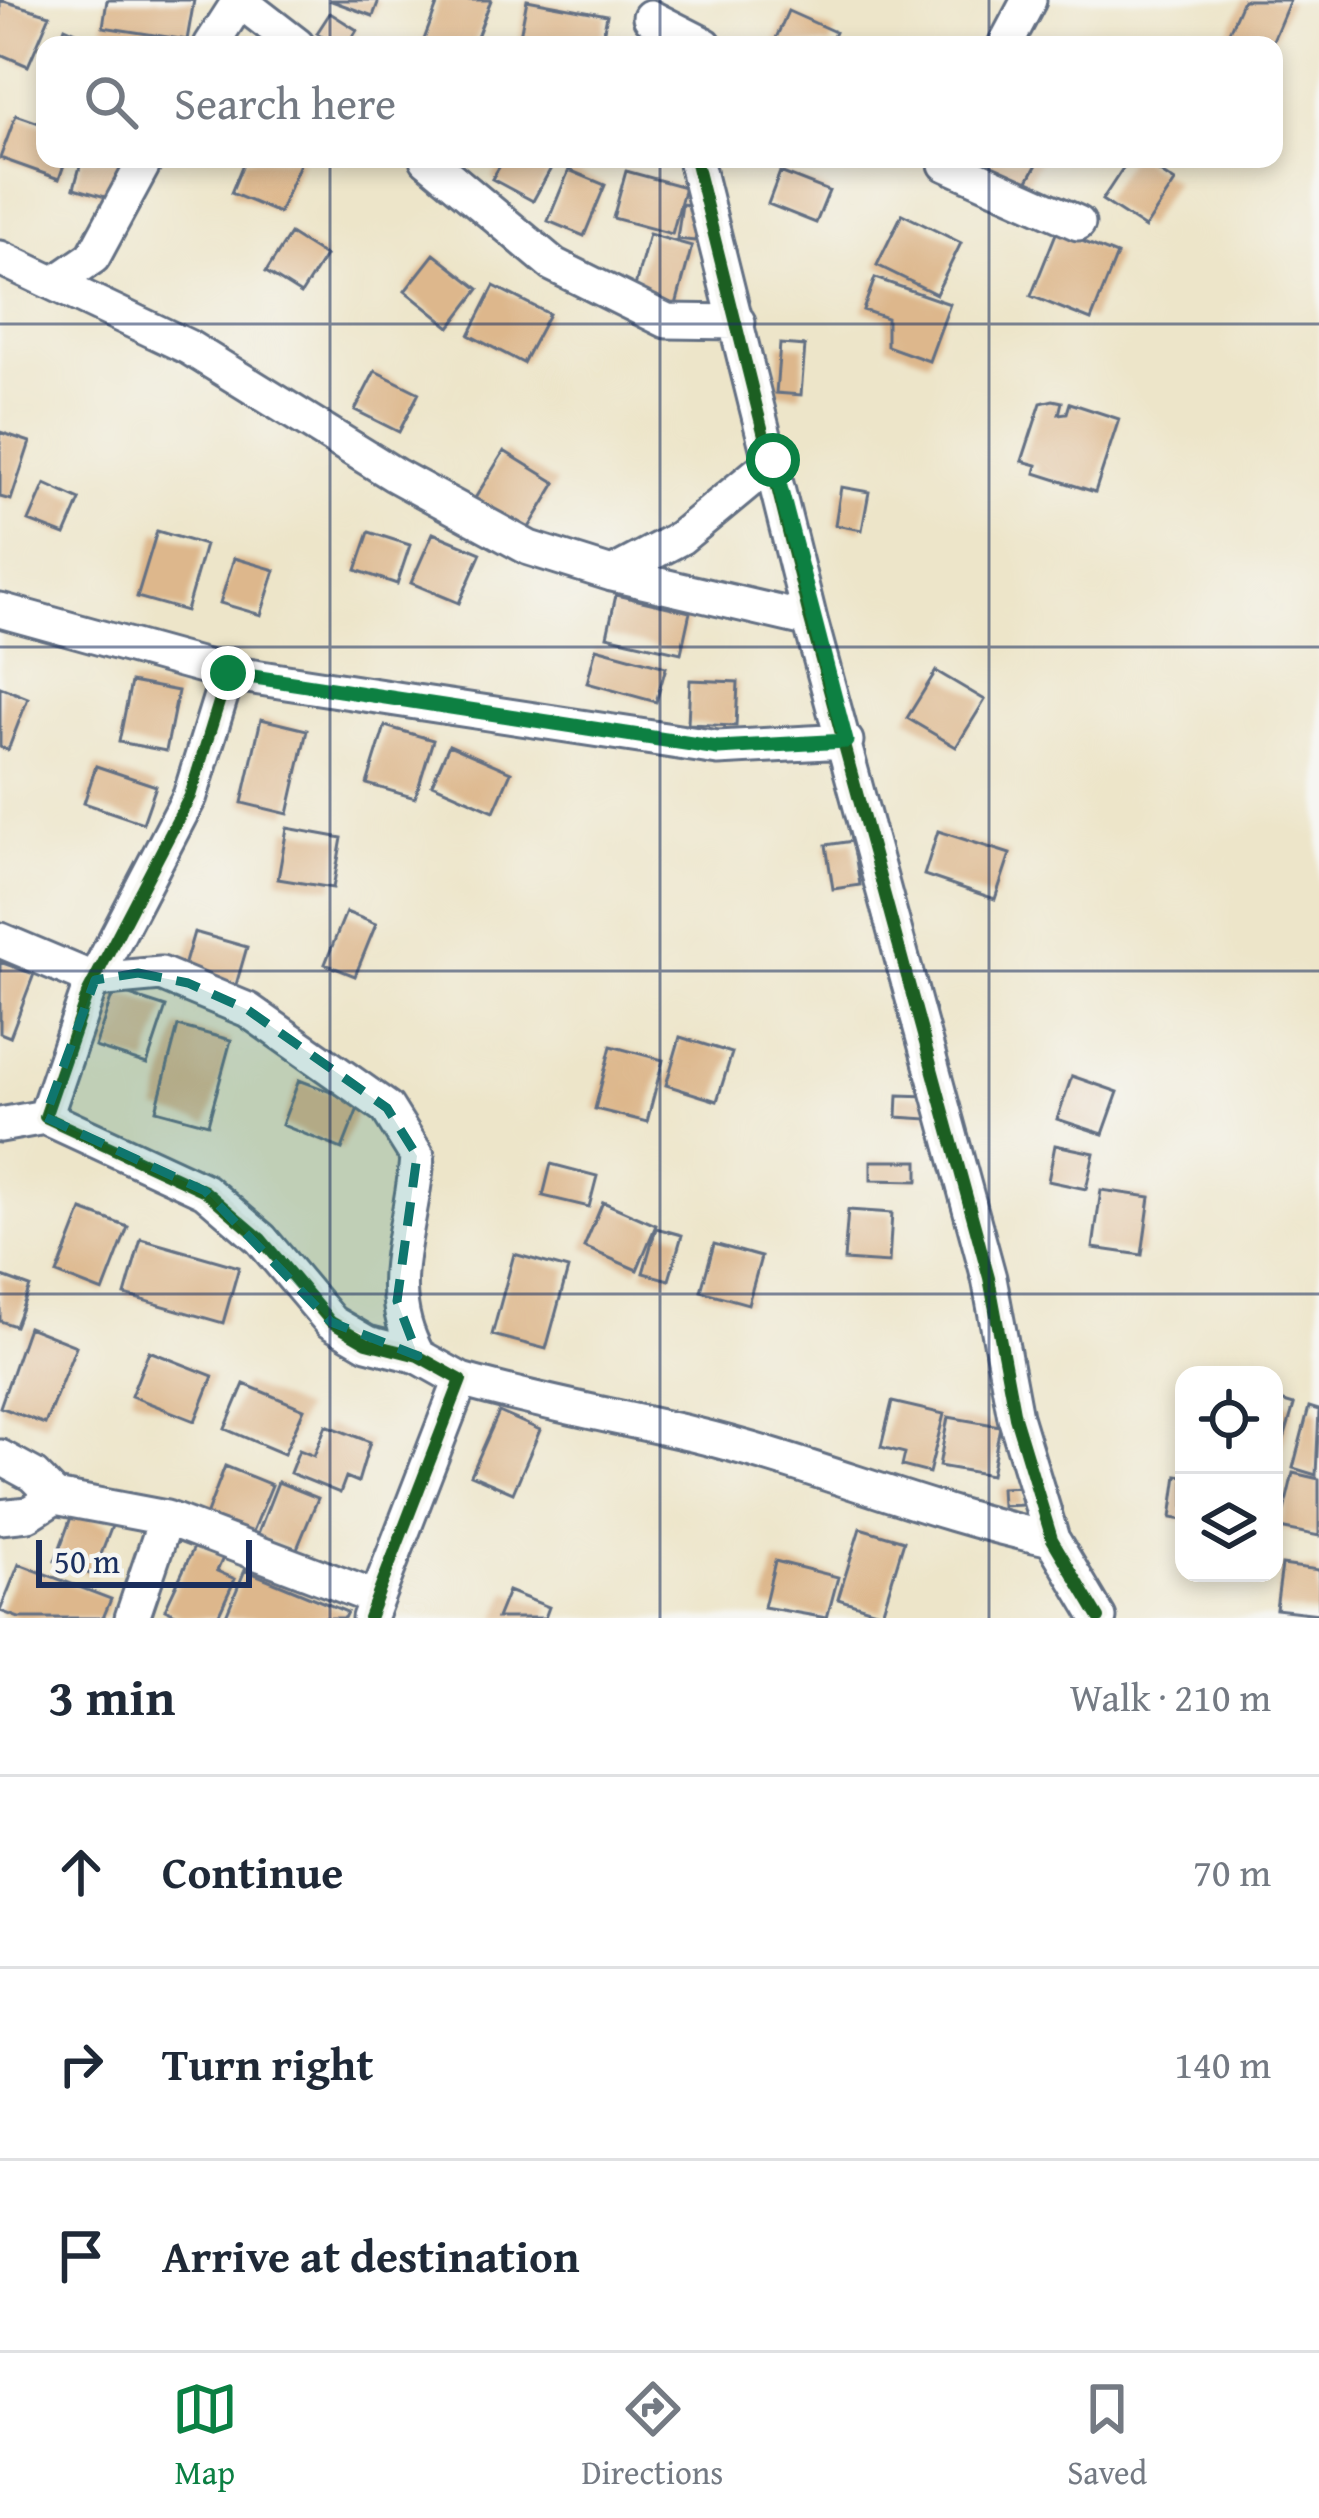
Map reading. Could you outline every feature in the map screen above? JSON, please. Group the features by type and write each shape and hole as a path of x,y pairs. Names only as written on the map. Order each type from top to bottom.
{"street":[{"path":"1010,36 1029,0"},
{"path":"218,36 240,1 285,36"},
{"path":"651,21 685,36"},
{"path":"58,281 92,257 141,168"},
{"path":"439,168 554,265 667,321 738,322"},
{"path":"697,168 810,620 989,1278 1015,1417 1052,1539 1099,1618"},
{"path":"958,168 1078,223"},
{"path":"0,258 58,281 188,347 395,475 529,548 611,574 810,620"},
{"path":"611,574 680,538 773,460"},
{"path":"0,610 228,673 718,748 846,741"},
{"path":"45,1117 95,980 190,796 228,673"},
{"path":"0,940 95,980 161,974 188,983 248,1010 387,1108 418,1156 397,1301 401,1326 418,1357"},
{"path":"0,1125 45,1117 206,1191 261,1239 331,1322 367,1343 418,1357 461,1380 552,1406 694,1435 998,1528 1052,1539"},
{"path":"0,1457 33,1474 55,1497 166,1518 372,1608 461,1380"},
{"path":"0,1517 28,1514 55,1497"},
{"path":"133,1618 166,1518"}],"highlighted area":[{"path":"138,973 188,983 248,1010 387,1108 417,1156 397,1301 418,1356 331,1322 205,1191 45,1117 95,980"}],"building":[{"path":"0,0 50,15 41,36 36,36 28,66 0,54"},
{"path":"107,0 194,0 188,36 103,27"},
{"path":"329,0 379,0 373,16"},
{"path":"439,0 491,0 477,36 425,36"},
{"path":"527,0 607,15 603,36 520,36"},
{"path":"1243,0 1290,0 1275,36 1227,36"},
{"path":"788,11 835,32 833,36 777,36"},
{"path":"330,13 357,30 353,36 317,33"},
{"path":"65,27 86,36 62,36"},
{"path":"16,115 36,122 36,168 63,168 59,179 0,158"},
{"path":"80,168 121,168 112,199 74,188"},
{"path":"241,168 298,168 279,213 231,193"},
{"path":"499,168 551,168 533,201 492,179"},
{"path":"994,168 1035,168 1027,182"},
{"path":"1123,168 1154,168 1175,182 1145,228 1102,200"},
{"path":"569,170 605,185 584,236 548,221"},
{"path":"626,171 685,187 672,234 613,218"},
{"path":"780,172 829,191 816,223 768,204"},
{"path":"682,204 701,207 695,241 677,239"},
{"path":"902,214 961,243 936,294 877,265"},
{"path":"1057,231 1117,255 1091,320 1031,296"},
{"path":"290,234 325,256 301,294 266,272"},
{"path":"649,234 692,246 676,305 633,294"},
{"path":"434,254 479,289 450,327 405,291"},
{"path":"875,278 950,304 929,361 887,346 887,318 863,310"},
{"path":"494,286 549,314 523,363 469,335"},
{"path":"780,344 805,346 801,395 776,393"},
{"path":"375,371 419,393 399,432 355,410"},
{"path":"1062,402 1059,414 1067,413 1070,403 1119,419 1095,492 1035,473 1037,465 1022,461 1041,403"},
{"path":"0,432 30,442 11,500 0,497"},
{"path":"504,451 556,483 527,531 474,500"},
{"path":"45,484 80,500 65,535 29,521"},
{"path":"841,487 869,492 862,530 835,525"},
{"path":"157,531 205,545 186,611 137,597"},
{"path":"369,532 410,545 397,584 356,570"},
{"path":"433,533 481,553 459,603 411,583"},
{"path":"234,558 275,570 261,615 220,603"},
{"path":"616,595 690,612 681,653 607,636"},
{"path":"596,648 666,667 656,702 587,683"},
{"path":"936,671 985,700 956,747 907,718"},
{"path":"690,680 738,682 736,726 688,724"},
{"path":"131,682 178,691 166,751 119,742"},
{"path":"0,687 28,698 8,750 0,747"},
{"path":"261,719 307,730 288,814 242,803"},
{"path":"385,726 433,740 415,798 367,784"},
{"path":"449,745 511,772 494,811 432,784"},
{"path":"96,766 156,786 143,823 84,803"},
{"path":"287,828 342,838 333,888 278,879"},
{"path":"938,831 1010,854 995,899 924,875"},
{"path":"853,841 860,885 833,889 826,845"},
{"path":"346,912 376,924 355,976 325,964"},
{"path":"194,932 247,947 236,985 183,970"},
{"path":"0,962 34,974 10,1037 0,1033"},
{"path":"114,990 166,1007 147,1064 95,1047"},
{"path":"178,1026 231,1040 208,1124 156,1110"},
{"path":"680,1037 732,1053 717,1101 666,1085"},
{"path":"611,1046 663,1060 647,1122 595,1109"},
{"path":"1072,1076 1118,1092 1103,1134 1057,1119"},
{"path":"299,1080 360,1103 342,1149 282,1125"},
{"path":"898,1095 928,1096 927,1119 897,1117"},
{"path":"1055,1145 1094,1153 1086,1189 1048,1181"},
{"path":"871,1161 918,1161 918,1181 871,1180"},
{"path":"551,1164 597,1176 589,1207 543,1196"},
{"path":"1101,1190 1150,1197 1142,1255 1093,1248"},
{"path":"603,1202 656,1225 637,1270 584,1247"},
{"path":"82,1210 128,1227 103,1292 57,1274"},
{"path":"848,1210 892,1213 889,1263 844,1260"},
{"path":"656,1228 682,1235 669,1280 643,1273"},
{"path":"141,1239 239,1267 223,1323 125,1295"},
{"path":"714,1244 761,1257 748,1304 701,1291"},
{"path":"514,1254 568,1269 546,1349 492,1335"},
{"path":"0,1276 30,1287 15,1326 0,1321"},
{"path":"28,1327 76,1346 45,1424 0,1407"},
{"path":"149,1351 213,1376 195,1421 131,1396"},
{"path":"244,1384 304,1409 284,1454 225,1429"},
{"path":"892,1402 944,1414 929,1473 902,1466 905,1453 881,1447"},
{"path":"1283,1402 1294,1405 1283,1443"},
{"path":"1309,1407 1319,1410 1316,1475 1293,1468"},
{"path":"499,1412 540,1430 513,1493 471,1475"},
{"path":"948,1417 1000,1426 991,1475 939,1466"},
{"path":"326,1425 370,1442 358,1482 346,1477 340,1493 290,1473 299,1450 314,1456"},
{"path":"225,1466 272,1485 250,1539 204,1521"},
{"path":"1293,1473 1319,1479 1319,1536 1283,1529"},
{"path":"278,1482 318,1498 296,1551 257,1536"},
{"path":"1021,1487 1022,1505 1002,1506 1001,1488"},
{"path":"73,1512 112,1526 93,1575 55,1561"},
{"path":"860,1528 904,1541 882,1613 838,1599"},
{"path":"195,1545 223,1558 217,1571 235,1579 217,1618 184,1618 165,1609"},
{"path":"775,1561 838,1577 827,1618 764,1607"},
{"path":"19,1564 111,1599 103,1618 19,1618 0,1611"},
{"path":"1283,1565 1319,1570 1319,1614 1276,1609"},
{"path":"245,1570 347,1612 344,1618 225,1618"},
{"path":"508,1591 549,1607 545,1618 497,1618"}],"cycle path":[{"path":"697,168 810,620 989,1278 1015,1417 1052,1539 1099,1618"},
{"path":"228,673 190,796 88,992 45,1117 205,1191 261,1239 331,1322 367,1343 418,1356 461,1380 369,1618"}],"route":[{"path":"228,673 718,748 846,741 810,620 773,460"}]}
